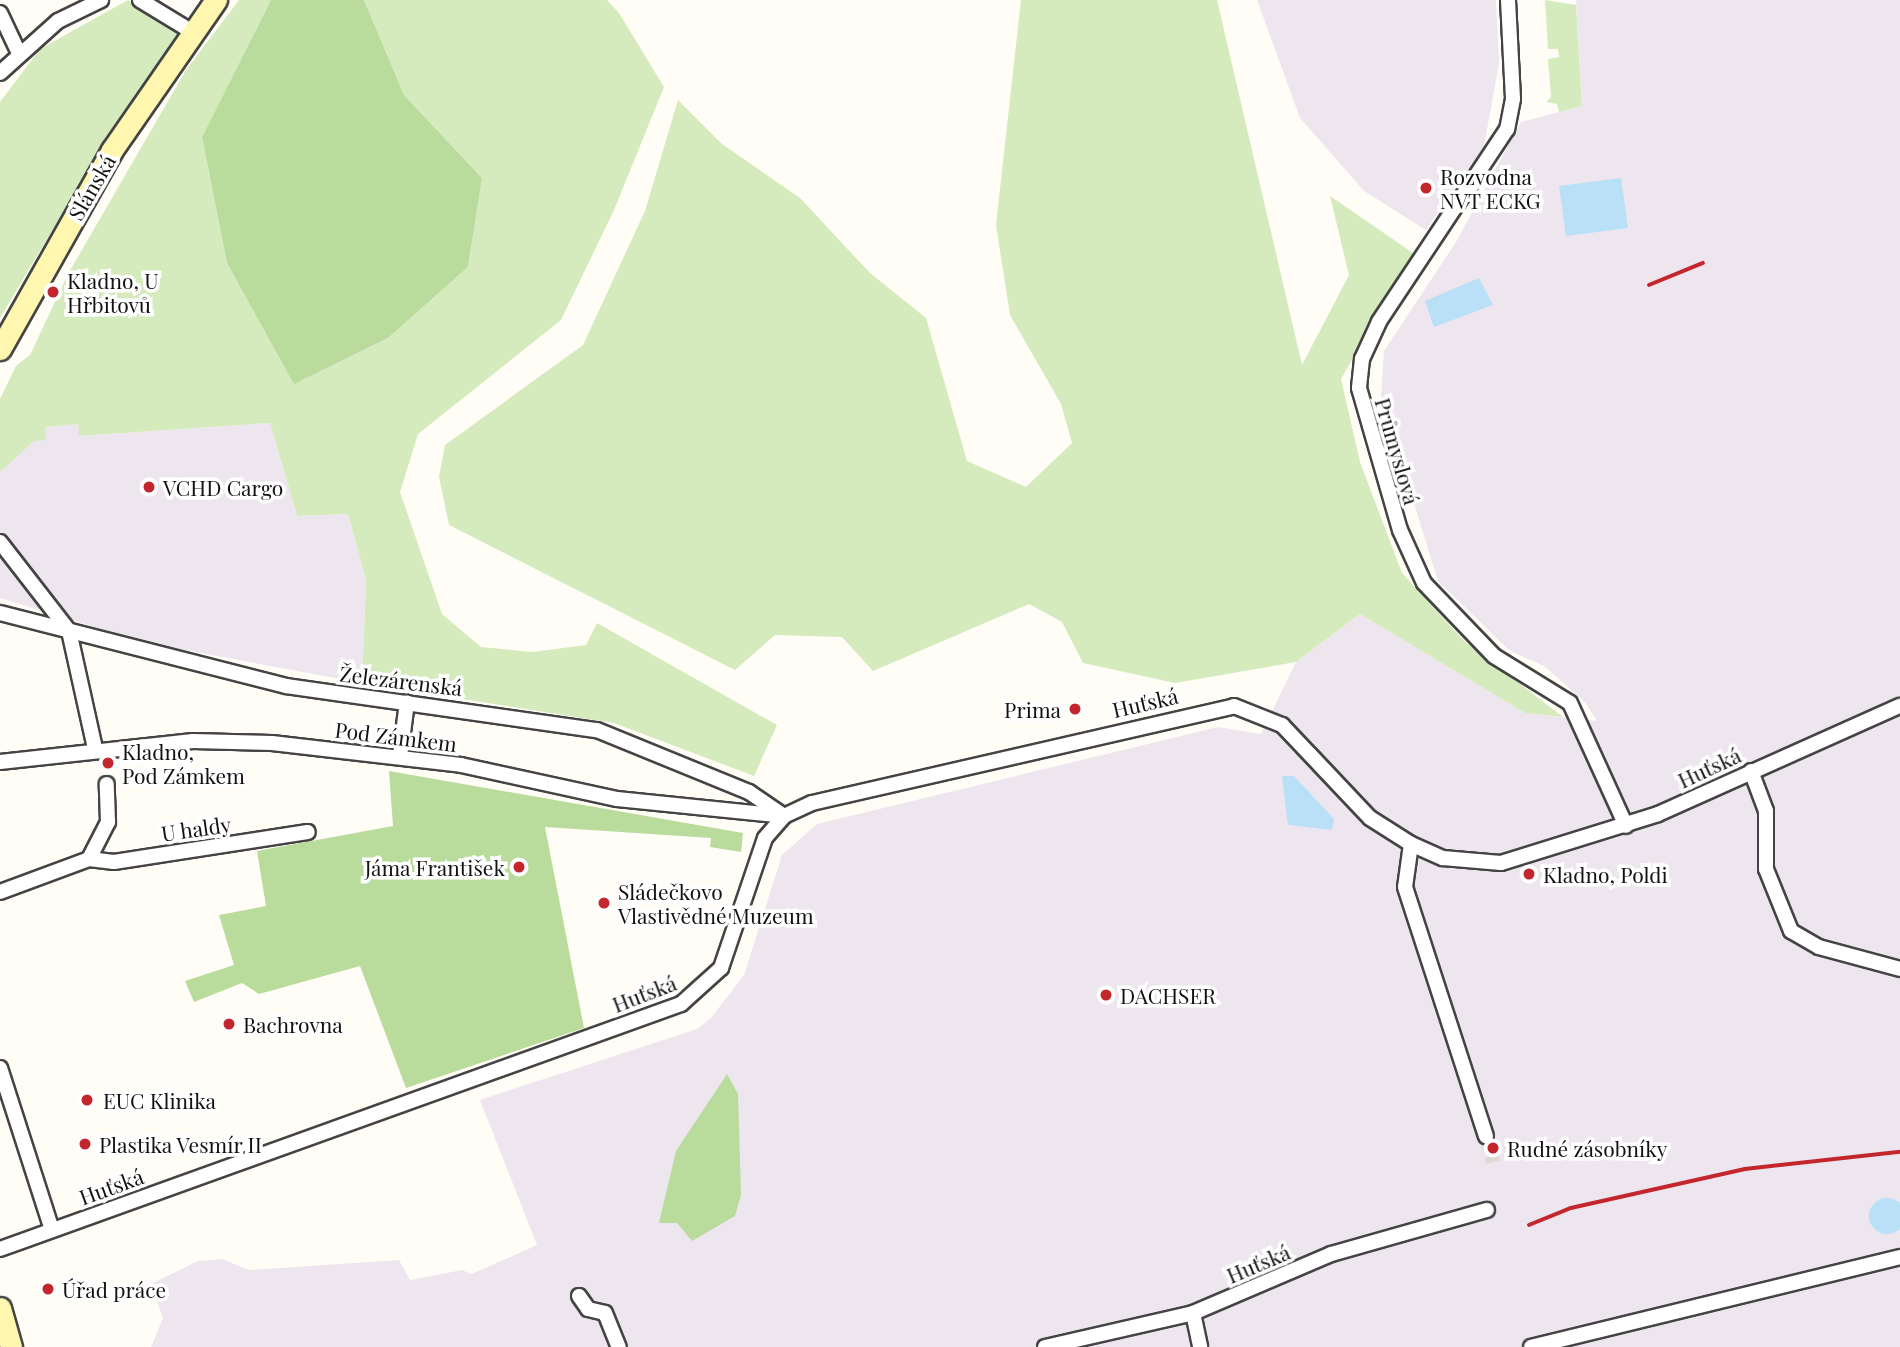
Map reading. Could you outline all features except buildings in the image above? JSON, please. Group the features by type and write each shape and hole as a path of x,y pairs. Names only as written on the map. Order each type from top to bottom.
{"main road":[{"name":"Slánská","path":"0,349 112,150 216,0"},
{"path":"0,1308 11,1347"}],"street":[{"path":"0,73 18,51 101,0"},
{"path":"140,0 194,33"},
{"name":"Průmyslová","path":"1509,0 1513,99 1507,129 1379,322 1362,359 1359,388 1400,530 1424,583 1494,656 1570,703 1626,826"},
{"path":"0,13 18,51"},
{"path":"0,542 69,631 95,748"},
{"name":"Železárenská","path":"0,613 286,686 597,730 749,792 785,816"},
{"path":"400,756 407,702"},
{"name":"Huťská","path":"0,1250 681,1004 721,968 765,838 785,816 876,788 1234,706 1282,724 1370,818 1411,844 1443,858 1501,863 1626,826 1900,706"},
{"name":"Pod Zámkem","path":"0,762 95,748 193,741 400,756 617,799 785,816"},
{"path":"1751,771 1766,811 1766,869 1791,931 1819,947 1900,969"},
{"path":"0,892 89,859 108,822 107,784"},
{"name":"U haldy","path":"89,859 114,862 308,832"},
{"path":"1411,844 1405,887 1486,1136"},
{"path":"0,1068 52,1230"},
{"name":"Huťská","path":"1045,1347 1193,1313 1331,1254 1487,1210"},
{"path":"1531,1347 1900,1258"},
{"path":"579,1296 588,1309 606,1314 618,1347"},
{"path":"1193,1313 1200,1347"}],"shaded area":[{"path":"1257,0 1496,0 1499,64 1484,146 1426,230 1364,191 1300,118"},
{"path":"1576,0 1900,0 1900,1347 151,1347 163,1318 151,1284 198,1261 222,1259 249,1270 399,1260 410,1280 462,1270 472,1274 537,1245 480,1100 697,1029 711,1018 744,975 782,855 817,824 1218,727 1261,734 1296,662 1360,614 1525,713 1597,721 1585,702 1544,666 1510,651 1438,581 1381,397 1384,351 1456,242 1521,122 1582,106"},
{"path":"270,423 297,516 348,514 366,580 362,683 147,643 0,598 0,472 44,427 78,424 80,436"}],"green space":[{"path":"128,0 179,33 173,50 85,175 0,318 0,102 40,49"},
{"path":"239,0 271,0 202,137 227,263 295,383 388,338 468,267 482,178 404,95 364,0 607,0 619,13 664,87 614,210 561,320 418,434 400,492 442,614 481,647 532,652 586,645 597,623 777,725 754,776 614,723 362,683 366,580 348,514 297,516 270,423 79,436 78,424 45,427 46,440 34,441 0,472 0,399 16,366 30,355 68,274 186,70"},
{"path":"271,0 364,0 404,95 482,178 468,267 388,338 294,384 227,263 202,137"},
{"path":"1021,0 1217,0 1302,365 1349,275 1330,196 1413,253 1341,379 1360,462 1402,573 1464,641 1563,717 1525,713 1360,614 1296,662 1175,683 1083,663 1062,622 1029,604 873,671 842,637 775,635 735,670 449,525 439,477 445,445 583,345 645,211 678,100 722,144 800,198 870,273 926,318 967,461 1026,487 1072,443 1061,404 1010,315 996,225"},
{"path":"1545,0 1576,5 1582,106 1559,112 1557,104 1546,102 1551,97 1548,59 1559,57 1558,49 1548,49"},
{"path":"389,771 743,833 741,852 710,847 711,838 545,827 584,1028 406,1088 360,966 259,994 242,983 194,1002 185,981 234,965 219,915 266,906 257,851 393,826"},
{"path":"727,1074 738,1094 741,1195 735,1216 692,1241 677,1223 659,1223 676,1151"}],"water":[{"path":"1621,178 1628,228 1566,236 1559,186"},
{"path":"1479,278 1493,305 1434,327 1425,301"},
{"path":"1282,776 1294,776 1334,819 1332,830 1288,825"},
{"path":"1887,1198 1900,1203 1905,1216 1900,1229 1887,1234 1874,1229 1869,1216 1874,1203"}],"tunnel":[{"path":"1486,1136 1493,1162"}],"railway":[{"path":"1649,285 1703,263"},
{"path":"1529,1225 1571,1208 1745,1169 1900,1152"}],"place":[{"name":"Rozvodna NVT ECKG","path":"1426,188"},
{"name":"Kladno, U Hřbitovů","path":"53,292"},
{"name":"VCHD Cargo","path":"149,487"},
{"name":"Prima","path":"1075,709"},
{"name":"Kladno, Pod Zámkem","path":"108,763"},
{"name":"Jáma František","path":"519,867"},
{"name":"Kladno, Poldi","path":"1529,874"},
{"name":"Sládečkovo Vlastivědné Muzeum","path":"604,903"},
{"name":"DACHSER","path":"1106,995"},
{"name":"Bachrovna","path":"229,1024"},
{"name":"EUC Klinika","path":"87,1100"},
{"name":"Plastika Vesmír II","path":"85,1144"},
{"name":"Rudné zásobníky","path":"1493,1148"},
{"name":"Úřad práce","path":"48,1289"}]}
